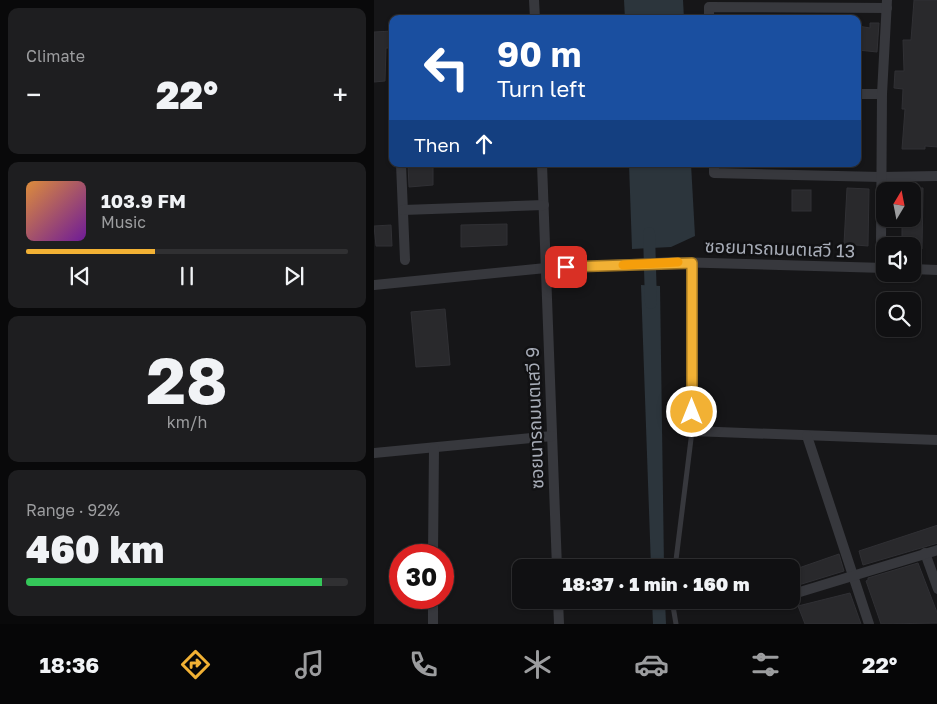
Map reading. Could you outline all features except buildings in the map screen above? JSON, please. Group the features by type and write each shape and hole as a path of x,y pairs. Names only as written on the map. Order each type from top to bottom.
{"street":[{"path":"534,0 535,15"},
{"path":"710,15 709,7 887,4 882,94 881,237"},
{"path":"861,94 882,94"},
{"path":"400,167 405,260"},
{"name":"ซอยนารถมนตเสวี 9","path":"542,167 557,559"},
{"path":"714,167 714,173 881,177 937,176"},
{"path":"403,210 544,205"},
{"name":"ซอยนารถมนตเสวี 13","path":"546,268 674,262 876,265"},
{"path":"692,263 692,431 937,440"},
{"path":"374,285 546,268"},
{"path":"921,269 937,270"},
{"path":"374,454 552,436"},
{"path":"807,436 869,624"},
{"path":"434,448 434,544"},
{"path":"800,592 937,550"},
{"path":"925,553 937,589"},
{"path":"433,609 433,624"},
{"path":"558,609 559,624"}],"lane":[{"path":"676,559 692,431"},
{"path":"674,609 676,624"}],"shaded area":[{"path":"624,0 683,0 684,15 625,15"},
{"path":"629,167 691,167 695,236 671,247 632,249"},
{"path":"641,285 660,286 664,559 651,559"},
{"path":"652,609 665,609 666,624 653,624"}],"waterway":[{"path":"649,233 651,303"}],"slow traffic":[{"path":"623,265 678,262"}],"route":[{"path":"566,267 674,262 692,263 692,412"}]}
